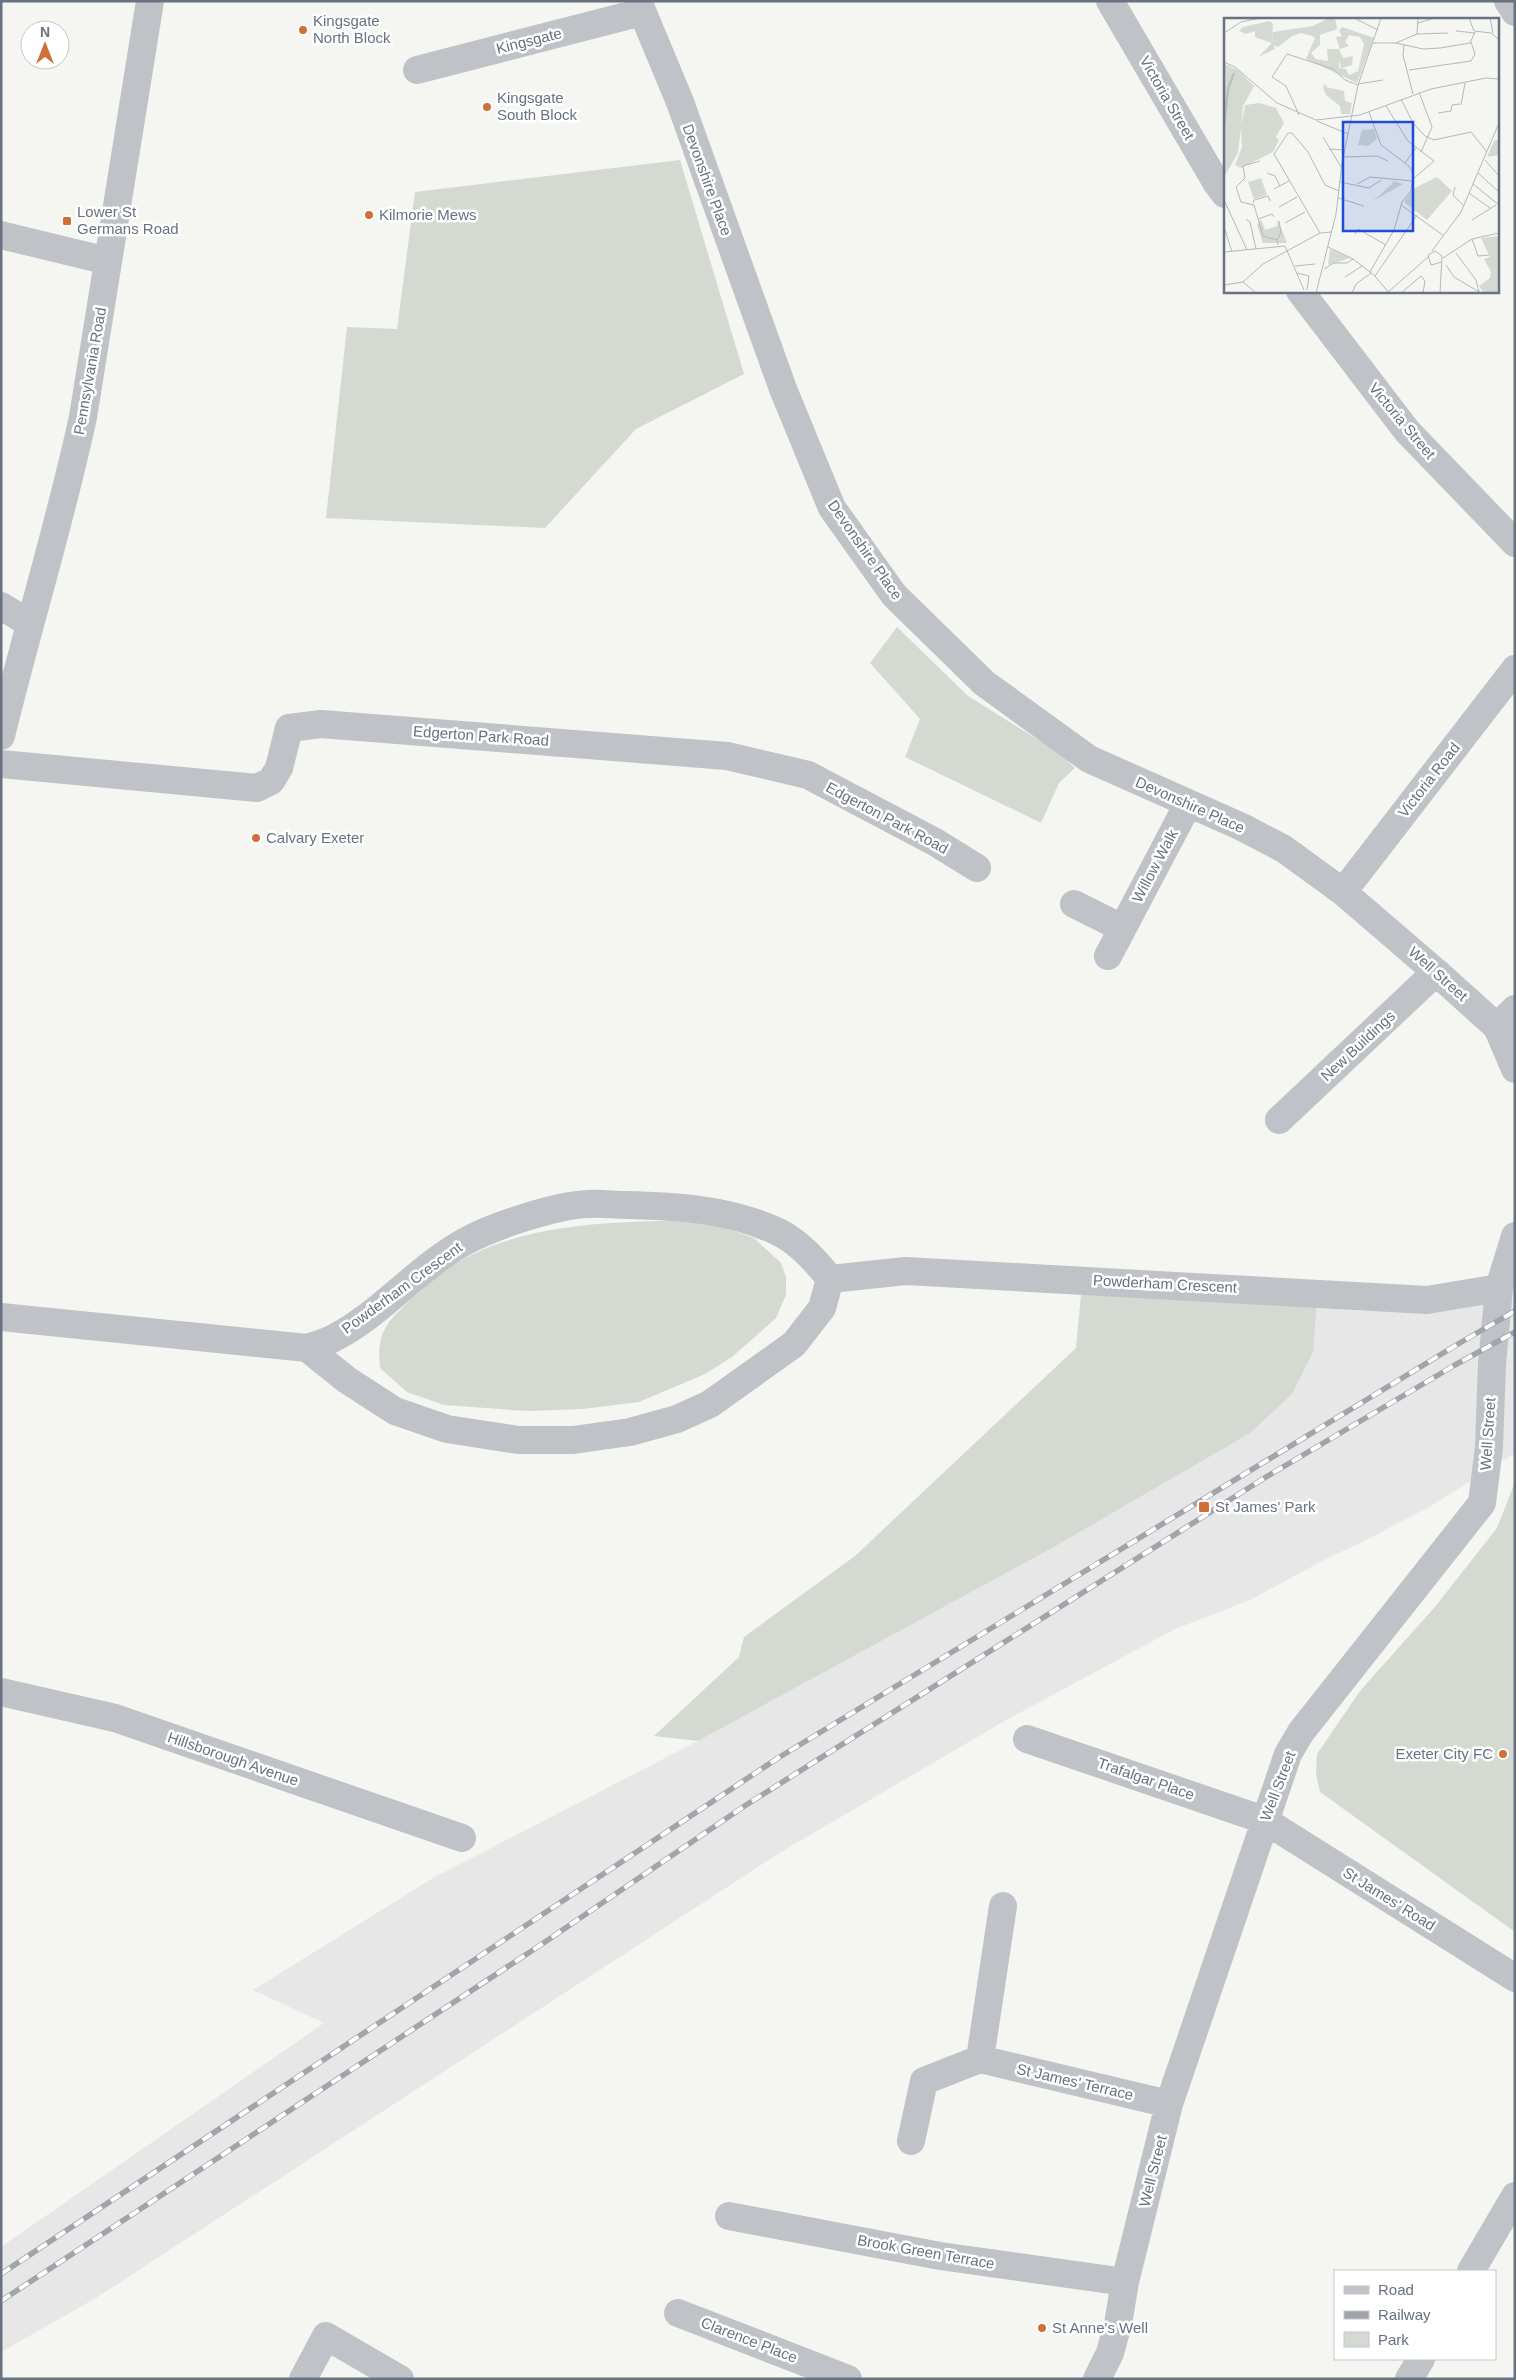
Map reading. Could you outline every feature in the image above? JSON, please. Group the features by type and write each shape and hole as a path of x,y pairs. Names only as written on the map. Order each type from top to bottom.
{"street":[{"name":"Pennsylvania Road","path":"1,736 29,623 69,482 83,417 150,1"},
{"name":"Victoria Street","path":"1110,1 1224,192"},
{"path":"1508,1 1515,12"},
{"name":"Kingsgate","path":"417,70 640,7"},
{"name":"Devonshire Place","path":"640,7 680,102 783,389 832,508 894,595 984,683 1089,759 1284,849 1343,892"},
{"path":"1,235 108,261"},
{"name":"Victoria Street","path":"1301,292 1406,431 1515,543"},
{"path":"1,606 29,623"},
{"name":"Victoria Road","path":"1343,892 1515,668"},
{"name":"Edgerton Park Road","path":"1,764 257,788 271,782 280,768 289,728 321,724 727,756 808,775 934,842 977,868"},
{"name":"Willow Walk","path":"1108,956 1188,804"},
{"name":"Well Street","path":"1343,892 1436,972 1506,1018 1515,1069"},
{"path":"1074,904 1122,928"},
{"name":"New Buildings","path":"1279,1120 1436,972"},
{"name":"Powderham Crescent","path":"1,1317 307,1348 331,1340 355,1325 443,1255 468,1240 509,1224 587,1204 666,1205 713,1211 775,1230 815,1259 830,1279 906,1271 1427,1300 1499,1288"},
{"name":"Well Street","path":"1097,2379 1110,2353 1118,2324 1125,2282 1170,2104 1264,1820 1288,1754 1301,1732 1482,1502 1489,1447 1492,1364 1499,1288 1515,1238"},
{"path":"307,1348 347,1380 395,1412 447,1430 518,1440 574,1440 630,1432 677,1420 710,1404 794,1344 822,1308 830,1279"},
{"name":"Hillsborough Avenue","path":"1,1692 115,1718 462,1838"},
{"name":"Trafalgar Place","path":"1027,1739 1264,1820"},
{"name":"St James' Road","path":"1264,1820 1515,1978"},
{"path":"911,2141 924,2081 980,2060 1003,1906"},
{"name":"St James' Terrace","path":"980,2060 1170,2104"},
{"path":"1472,2270 1515,2196"},
{"name":"Brook Green Terrace","path":"729,2216 940,2256 1125,2282"},
{"name":"Clarence Place","path":"678,2313 848,2379"},
{"path":"303,2379 326,2336 400,2379"},
{"path":"1409,2379 1420,2360"}],"shaded area":[{"path":"1515,1284 1515,1453 1429,1507 1250,1600 1175,1629 1008,1719 781,1852 96,2298 1,2352 1,2247 324,2023 253,1990 433,1878 698,1741 1052,1548 1317,1301 1450,1310"}],"green space":[{"path":"680,160 744,374 636,429 545,528 326,518 347,327 397,329 415,192"},
{"path":"897,627 968,696 1059,753 1075,768 1059,783 1041,823 905,757 920,719 870,663"},
{"path":"684,1221 724,1227 754,1238 781,1263 786,1277 786,1295 776,1318 732,1357 705,1374 639,1402 583,1409 527,1411 444,1405 407,1392 380,1368 380,1344 386,1326 436,1277 463,1260 488,1247 515,1238 543,1232 601,1224"},
{"path":"1081,1295 1317,1301 1313,1352 1292,1394 1250,1433 1052,1548 698,1741 654,1736 739,1657 744,1637 855,1556 1076,1348"},
{"path":"1515,1482 1515,1932 1320,1792 1316,1774 1317,1754 1360,1691 1434,1608 1497,1528"}],"railway":[{"path":"1,2274 778,1758 1515,1311"},
{"path":"1,2301 542,1944 746,1805 1266,1477 1455,1365 1515,1332"}],"place":[{"name":"Kingsgate North Block","path":"303,30"},
{"name":"Kingsgate South Block","path":"487,107"},
{"name":"Kilmorie Mews","path":"369,215"},
{"name":"Lower St Germans Road","path":"67,221"},
{"name":"Calvary Exeter","path":"256,838"},
{"name":"St James' Park","path":"1204,1507"},
{"name":"Exeter City FC","path":"1503,1754"},
{"name":"St Anne's Well","path":"1042,2328"}]}
